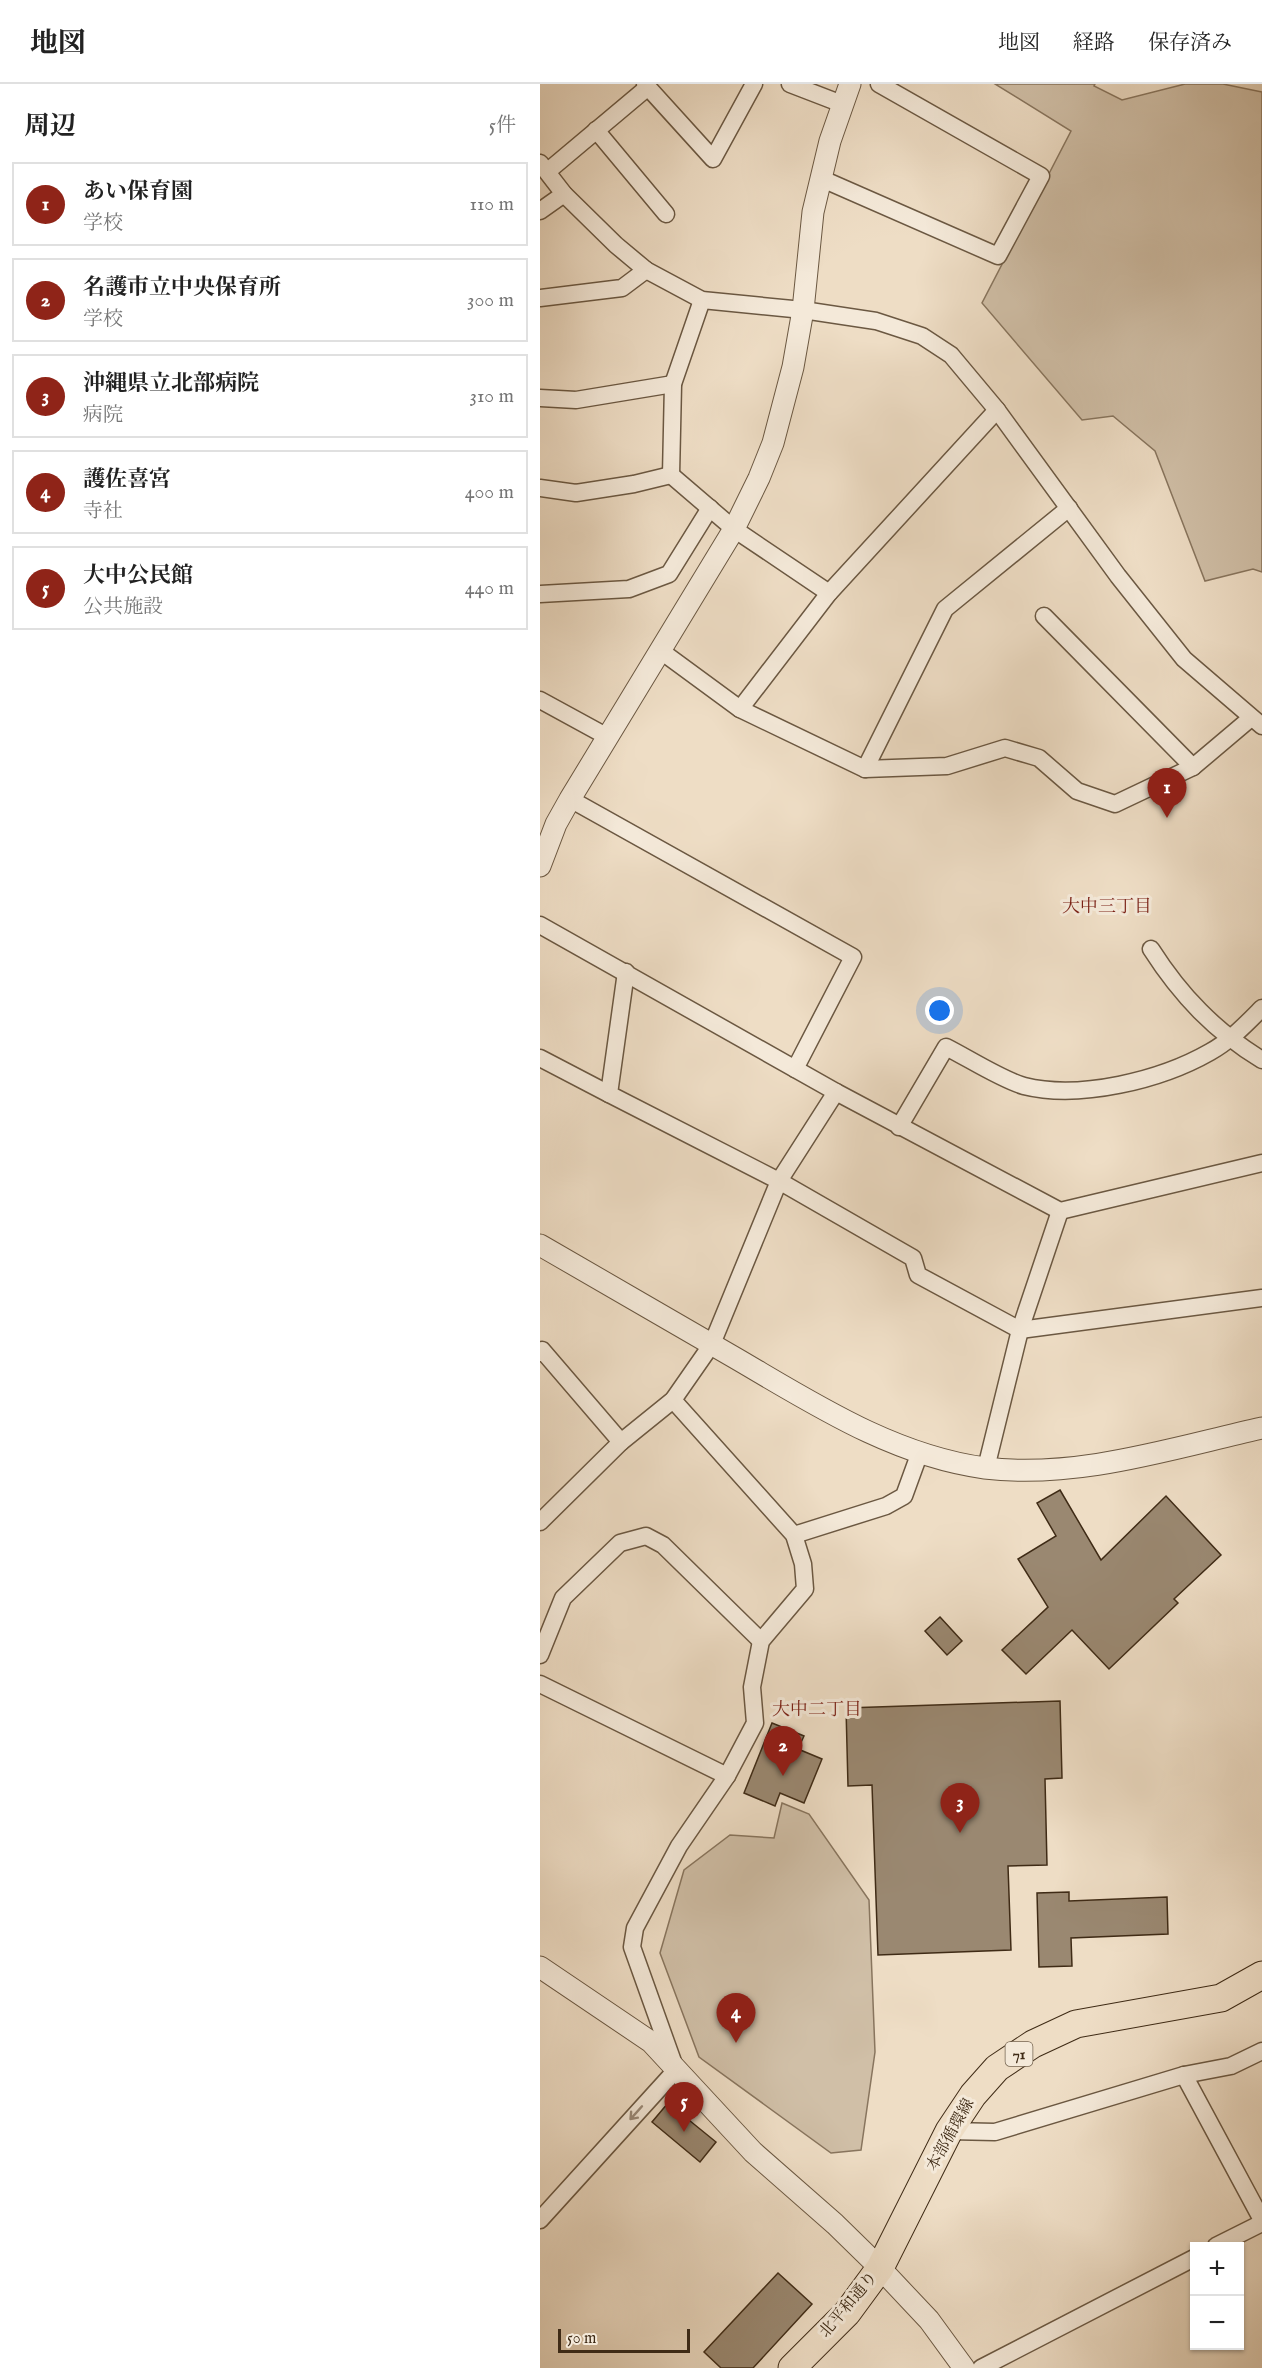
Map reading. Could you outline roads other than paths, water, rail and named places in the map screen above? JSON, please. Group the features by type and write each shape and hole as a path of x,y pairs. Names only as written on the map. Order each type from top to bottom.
{"main road":[{"name":"本部循環線","path":"880,2268 949,2131 973,2095 997,2068 1033,2044 1076,2024 1221,1998 1262,1975"},
{"name":"北平和通り","path":"792,2368 847,2313 880,2268"}],"street":[{"path":"661,651 740,709 865,769 947,766 1005,748 1039,758 1077,791 1115,804 1193,767 1256,722 1184,659 1118,576 997,410 951,355 922,336 876,321 803,310 702,300 646,270 616,245 564,194 544,167 596,130 647,85 713,159 754,84"},
{"path":"790,84 842,104"},
{"path":"540,866 556,824 570,799 606,736 661,651 734,529 759,478 772,443 793,367 803,310 813,212 820,178 850,84"},
{"path":"820,178 998,256 1041,176 879,84"},
{"path":"596,130 666,214"},
{"path":"540,211 564,194"},
{"path":"540,298 622,288 646,270"},
{"path":"671,475 673,384 702,300"},
{"path":"540,398 576,400 673,384"},
{"path":"740,709 829,593 997,410"},
{"path":"540,488 576,493 634,484 671,475"},
{"path":"671,475 734,529 829,593"},
{"path":"540,594 629,589 669,574 710,508"},
{"path":"865,769 945,609 1069,508"},
{"path":"1044,616 1193,767"},
{"path":"540,700 606,736"},
{"path":"570,799 854,957 795,1069"},
{"path":"540,925 899,1127 1059,1211 1262,1163"},
{"path":"1151,949 1174,985 1229,1040 1262,1060"},
{"path":"609,1094 626,972"},
{"path":"899,1127 946,1047 1023,1086 1070,1092 1165,1073 1210,1052 1229,1040 1262,1008"},
{"path":"540,1058 779,1181 913,1258 918,1275 1020,1330 1262,1299"},
{"path":"540,1522 621,1442 673,1400 712,1344 779,1181 836,1092"},
{"path":"986,1468 1020,1330 1059,1211"},
{"path":"540,1245 843,1421 920,1452 952,1462 986,1468 1066,1469 1122,1460 1262,1428"},
{"path":"540,1353 542,1350 621,1442"},
{"path":"673,1400 794,1535 803,1564 805,1590 761,1641 752,1687 755,1723 727,1776 679,1846 635,1928 632,1947 676,2070"},
{"path":"794,1535 886,1506 904,1496 920,1452"},
{"path":"540,1654 563,1598 620,1543 645,1536 663,1545 761,1641"},
{"path":"540,1684 727,1776"},
{"path":"540,1967 651,2042 753,2152 835,2224 880,2268 929,2320 964,2368"},
{"path":"949,2131 995,2132 1184,2074 1231,2066 1262,2051"},
{"path":"540,2220 676,2070"},
{"path":"1184,2074 1262,2222 1225,2242"},
{"path":"981,2368 1190,2260"}],"place":[{"name":"あい保育園","path":"1167,818"},
{"name":"名護市立中央保育所","path":"783,1776"},
{"name":"沖縄県立北部病院","path":"960,1833"},
{"name":"護佐喜宮","path":"736,2043"},
{"name":"大中公民館","path":"684,2132"}],"district":[{"name":"大中三丁目","path":"1107,907"},
{"name":"大中二丁目","path":"817,1710"}]}
